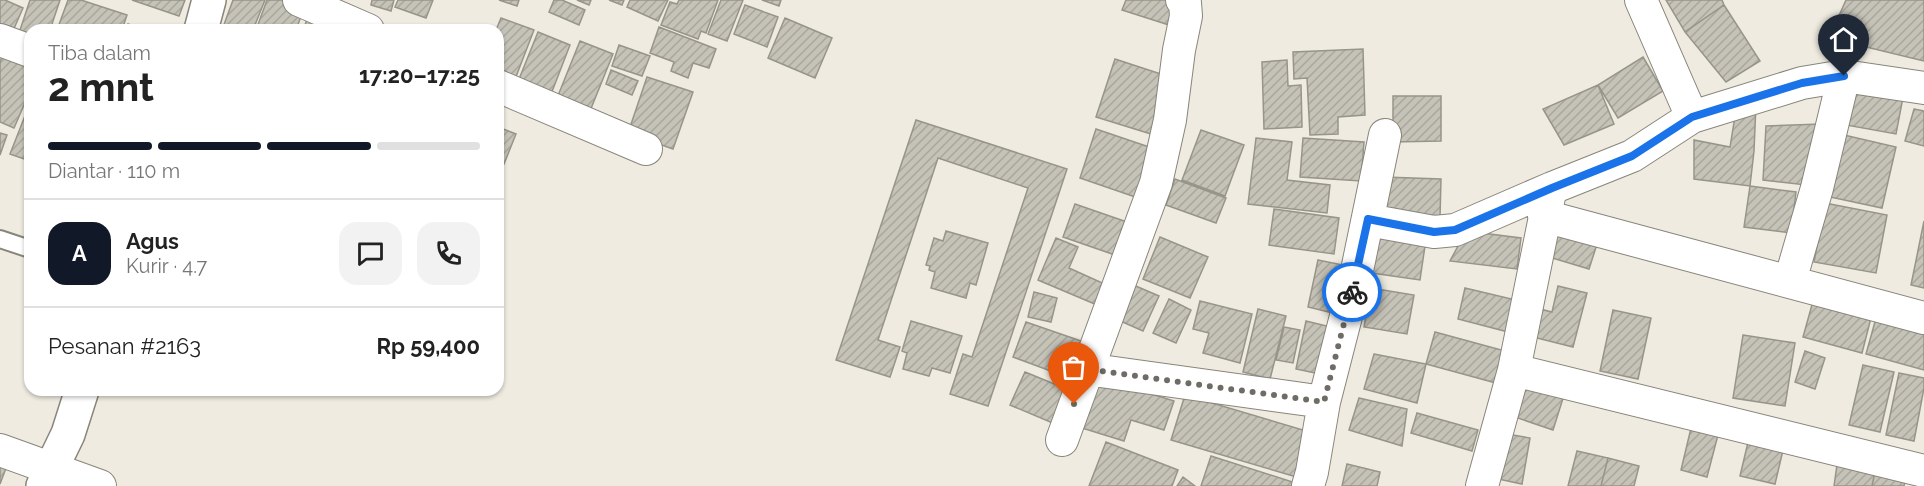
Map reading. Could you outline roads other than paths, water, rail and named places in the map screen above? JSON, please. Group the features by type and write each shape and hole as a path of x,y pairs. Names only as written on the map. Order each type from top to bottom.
{"street":[{"path":"203,24 209,0"},
{"path":"298,0 354,24"},
{"path":"1062,440 1086,369 1156,183 1170,120 1186,16 1185,3 1182,0"},
{"path":"1641,0 1692,117"},
{"path":"0,40 24,49"},
{"path":"1790,281 1844,76"},
{"path":"1368,219 1434,232 1455,230 1548,202 1632,156 1692,117 1802,83 1844,76 1924,88"},
{"path":"504,89 646,149"},
{"path":"1308,486 1324,402 1354,285 1385,135"},
{"path":"1548,202 1790,281 1924,318"},
{"path":"1482,486 1514,370 1548,202"},
{"path":"1086,369 1324,402"},
{"path":"1514,370 1924,471"},
{"path":"47,477 68,434 80,396"},
{"path":"0,450 47,477 100,486"}],"lane":[{"path":"0,238 24,247"}]}
